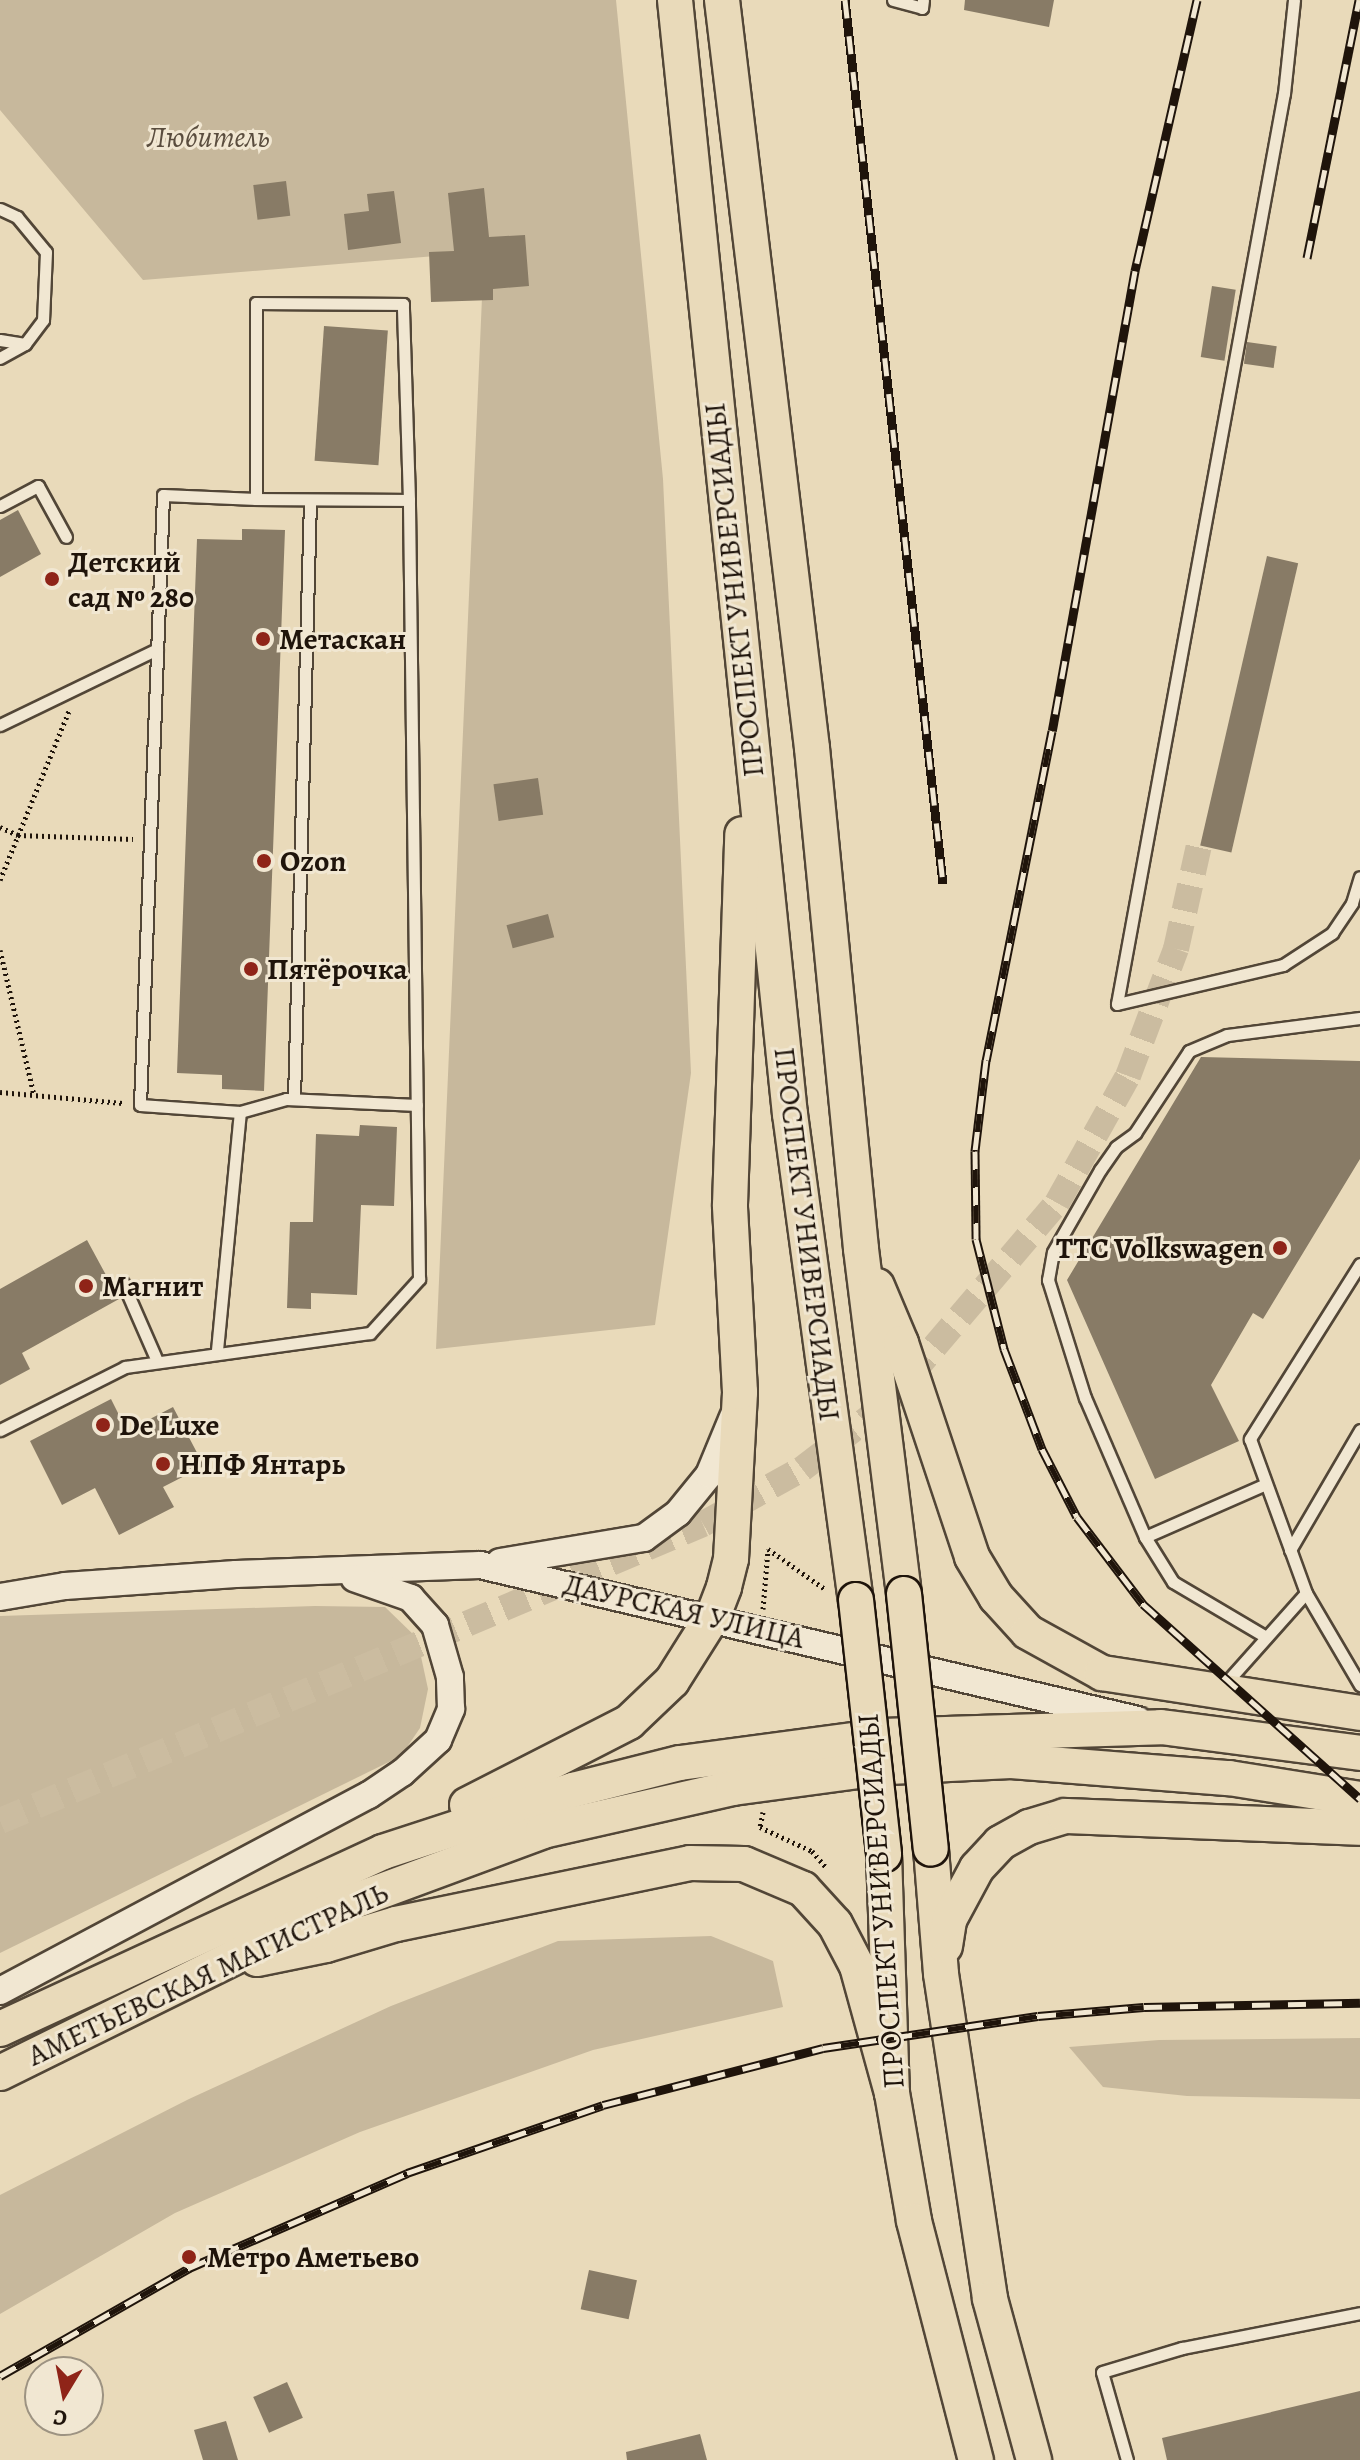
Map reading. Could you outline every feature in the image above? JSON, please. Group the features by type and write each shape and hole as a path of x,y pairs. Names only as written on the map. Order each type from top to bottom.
{"main road":[{"name":"ПРОСПЕКТ УНИВЕРСИАДЫ","path":"675,0 748,725 843,1596 884,1854 892,2093 914,2221 976,2460"},
{"name":"ПРОСПЕКТ УНИВЕРСИАДЫ","path":"722,0 812,748 861,1249 904,1594 941,1974 990,2299 1034,2460"},
{"path":"383,1852 629,1722 672,1681 713,1616 731,1559 740,1392 730,1205 748,725"},
{"path":"861,1249 906,1356 972,1557 996,1597 1028,1632 1102,1673 1360,1713"},
{"name":"ДАУРСКАЯ УЛИЦА","path":"1161,1727 1360,1753"},
{"name":"АМЕТЬЕВСКАЯ МАГИСТРАЛЬ","path":"0,2029 383,1852 573,1790 749,1751 882,1736 1161,1727"},
{"name":"АМЕТЬЕВСКАЯ МАГИСТРАЛЬ","path":"0,2073 330,1910 543,1831 809,1775 1011,1761 1229,1778 1360,1799"},
{"path":"941,1974 949,1920 977,1868 1000,1843 1029,1827 1065,1816 1360,1828"},
{"path":"209,1968 690,1863 744,1864 777,1874 803,1889 835,1924 857,1966 892,2093"}],"street":[{"path":"480,1565 644,1538 678,1513 709,1475 740,1392"},
{"name":"ДАУРСКАЯ УЛИЦА","path":"0,1597 65,1586 480,1565 713,1616 1161,1727"},
{"path":"0,1991 369,1795 438,1740 451,1699 445,1646 435,1625 411,1598 380,1583 323,1571"}],"lane":[{"path":"893,0 922,8 923,0"},
{"path":"1294,0 1284,93 1117,1004 1283,965 1332,933 1352,903 1360,877"},
{"path":"0,209 17,217 46,252 43,320 25,344 0,358"},
{"path":"0,1430 125,1367 217,1350 370,1333 419,1279 409,500 403,304 256,303 256,499"},
{"path":"0,340 25,344"},
{"path":"0,506 38,486 66,537"},
{"path":"409,500 163,495 140,1105 240,1112 294,1099 417,1105"},
{"path":"294,1099 310,500"},
{"path":"0,725 157,649"},
{"path":"1266,1637 1173,1582 1145,1537 1071,1359 1048,1280 1053,1252 1100,1170 1116,1147 1135,1133 1189,1051 1227,1035 1360,1018"},
{"path":"217,1350 240,1112"},
{"path":"1360,1264 1250,1439 1306,1593 1360,1685"},
{"path":"123,1283 157,1361"},
{"path":"1290,1550 1360,1430"},
{"path":"1145,1537 1266,1484"},
{"path":"1220,1689 1306,1593"},
{"path":"1127,2460 1102,2372 1182,2348 1360,2313"}],"path":[{"path":"0,880 78,687"},
{"path":"0,827 18,835 150,840"},
{"path":"0,950 34,1095"},
{"path":"0,1092 140,1105"},
{"path":"763,1610 768,1549 843,1596"},
{"path":"760,1827 812,1851 829,1870"}],"green space":[{"name":"Любитель","path":"0,0 616,0 663,479 691,1073 655,1325 436,1349 484,252 143,280 0,110"},
{"path":"315,1606 385,1607 417,1638 428,1689 420,1728 401,1756 0,1953 0,1616"},
{"path":"711,1936 773,1961 783,2007 593,2050 360,2132 175,2213 0,2314 0,2195 189,2099 391,2006 558,1941"},
{"path":"1360,2038 1360,2099 1187,2096 1103,2087 1069,2047 1159,2040"}],"building":[{"path":"965,0 1054,0 1049,27 964,10"},
{"path":"286,181 290,216 258,220 253,185"},
{"path":"484,188 489,237 525,235 529,286 493,289 493,300 431,302 429,252 454,251 448,193"},
{"path":"394,191 401,243 348,250 344,214 369,211 367,194"},
{"path":"1212,286 1236,290 1224,361 1201,357"},
{"path":"324,326 388,330 378,465 315,461"},
{"path":"1247,342 1277,346 1274,368 1244,364"},
{"path":"18,510 41,554 0,577 0,520"},
{"path":"242,529 285,530 264,1091 222,1089 222,1075 177,1073 197,539 242,540"},
{"path":"1267,556 1298,563 1231,853 1200,845"},
{"path":"538,778 543,815 499,821 493,784"},
{"path":"548,914 554,937 513,948 506,925"},
{"path":"1201,1057 1360,1061 1360,1159 1263,1319 1253,1313 1211,1385 1239,1441 1155,1479 1067,1280"},
{"path":"360,1125 397,1127 394,1206 361,1205 357,1295 311,1293 311,1309 287,1308 290,1222 313,1222 316,1134 359,1136"},
{"path":"87,1240 119,1299 22,1353 30,1369 0,1385 0,1289"},
{"path":"111,1399 127,1431 173,1407 204,1466 163,1487 174,1507 119,1535 95,1488 62,1505 30,1441"},
{"path":"589,2270 637,2280 629,2319 581,2309"},
{"path":"287,2382 303,2418 269,2433 253,2397"},
{"path":"1360,2391 1360,2460 1167,2460 1162,2438"},
{"path":"226,2421 238,2460 203,2460 194,2430"},
{"path":"700,2434 707,2460 627,2460 626,2452"}],"tunnel":[{"path":"0,1821 703,1524 802,1469 884,1406 1057,1203 1128,1076 1176,949 1199,845"}],"railway":[{"path":"845,0 943,884"},
{"path":"1197,0 1135,271 1052,731 986,1060 975,1151 976,1239 1004,1349 1042,1449 1077,1517 1143,1604 1360,1799"},
{"path":"1307,258 1359,0"},
{"path":"0,2376 189,2268 407,2173 603,2105 823,2048 1038,2016 1144,2007 1360,2003"}],"place":[{"name":"Детский сад № 280","path":"52,579"},
{"name":"Метаскан","path":"263,639"},
{"name":"Ozon","path":"264,861"},
{"name":"Пятёрочка","path":"251,969"},
{"name":"ТТС Volkswagen","path":"1280,1248"},
{"name":"Магнит","path":"86,1286"},
{"name":"De Luxe","path":"103,1425"},
{"name":"НПФ Янтарь","path":"163,1464"},
{"name":"Метро Аметьево","path":"189,2257"}]}
